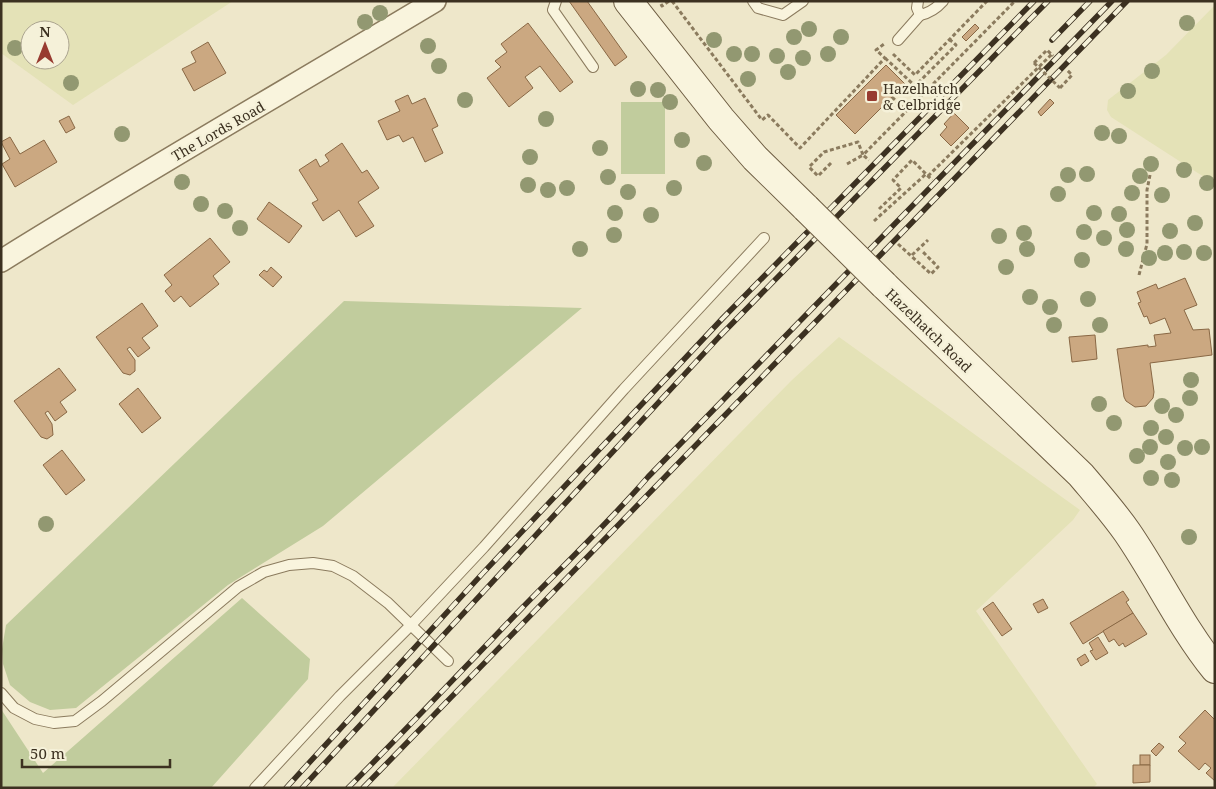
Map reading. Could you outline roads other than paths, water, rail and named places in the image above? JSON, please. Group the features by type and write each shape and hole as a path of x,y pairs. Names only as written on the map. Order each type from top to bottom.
{"main road":[{"name":"Hazelhatch Road","path":"628,1 721,119 755,158 1081,475 1127,532 1211,655"}],"street":[{"name":"The Lords Road","path":"1,261 435,1"}],"lane":[{"path":"556,1 553,10 593,67"},
{"path":"753,1 758,8 783,15 803,1"},
{"path":"918,1 917,8 920,15"},
{"path":"898,40 920,15 927,14 936,9 944,1"},
{"path":"255,788 340,696 411,625 484,547 624,389 764,238"},
{"path":"1,692 14,708 35,719 54,723 74,721 238,587 264,572 289,565 313,563 333,566 352,576 388,603 448,661"}],"railway":[{"path":"286,788 483,573 722,319 1034,1"},
{"path":"302,788 719,337 1048,1"},
{"path":"1052,40 1090,1"},
{"path":"348,788 1112,1"},
{"path":"363,788 1127,1"}],"place":[{"name":"Hazelhatch & Celbridge","path":"872,96"}]}
